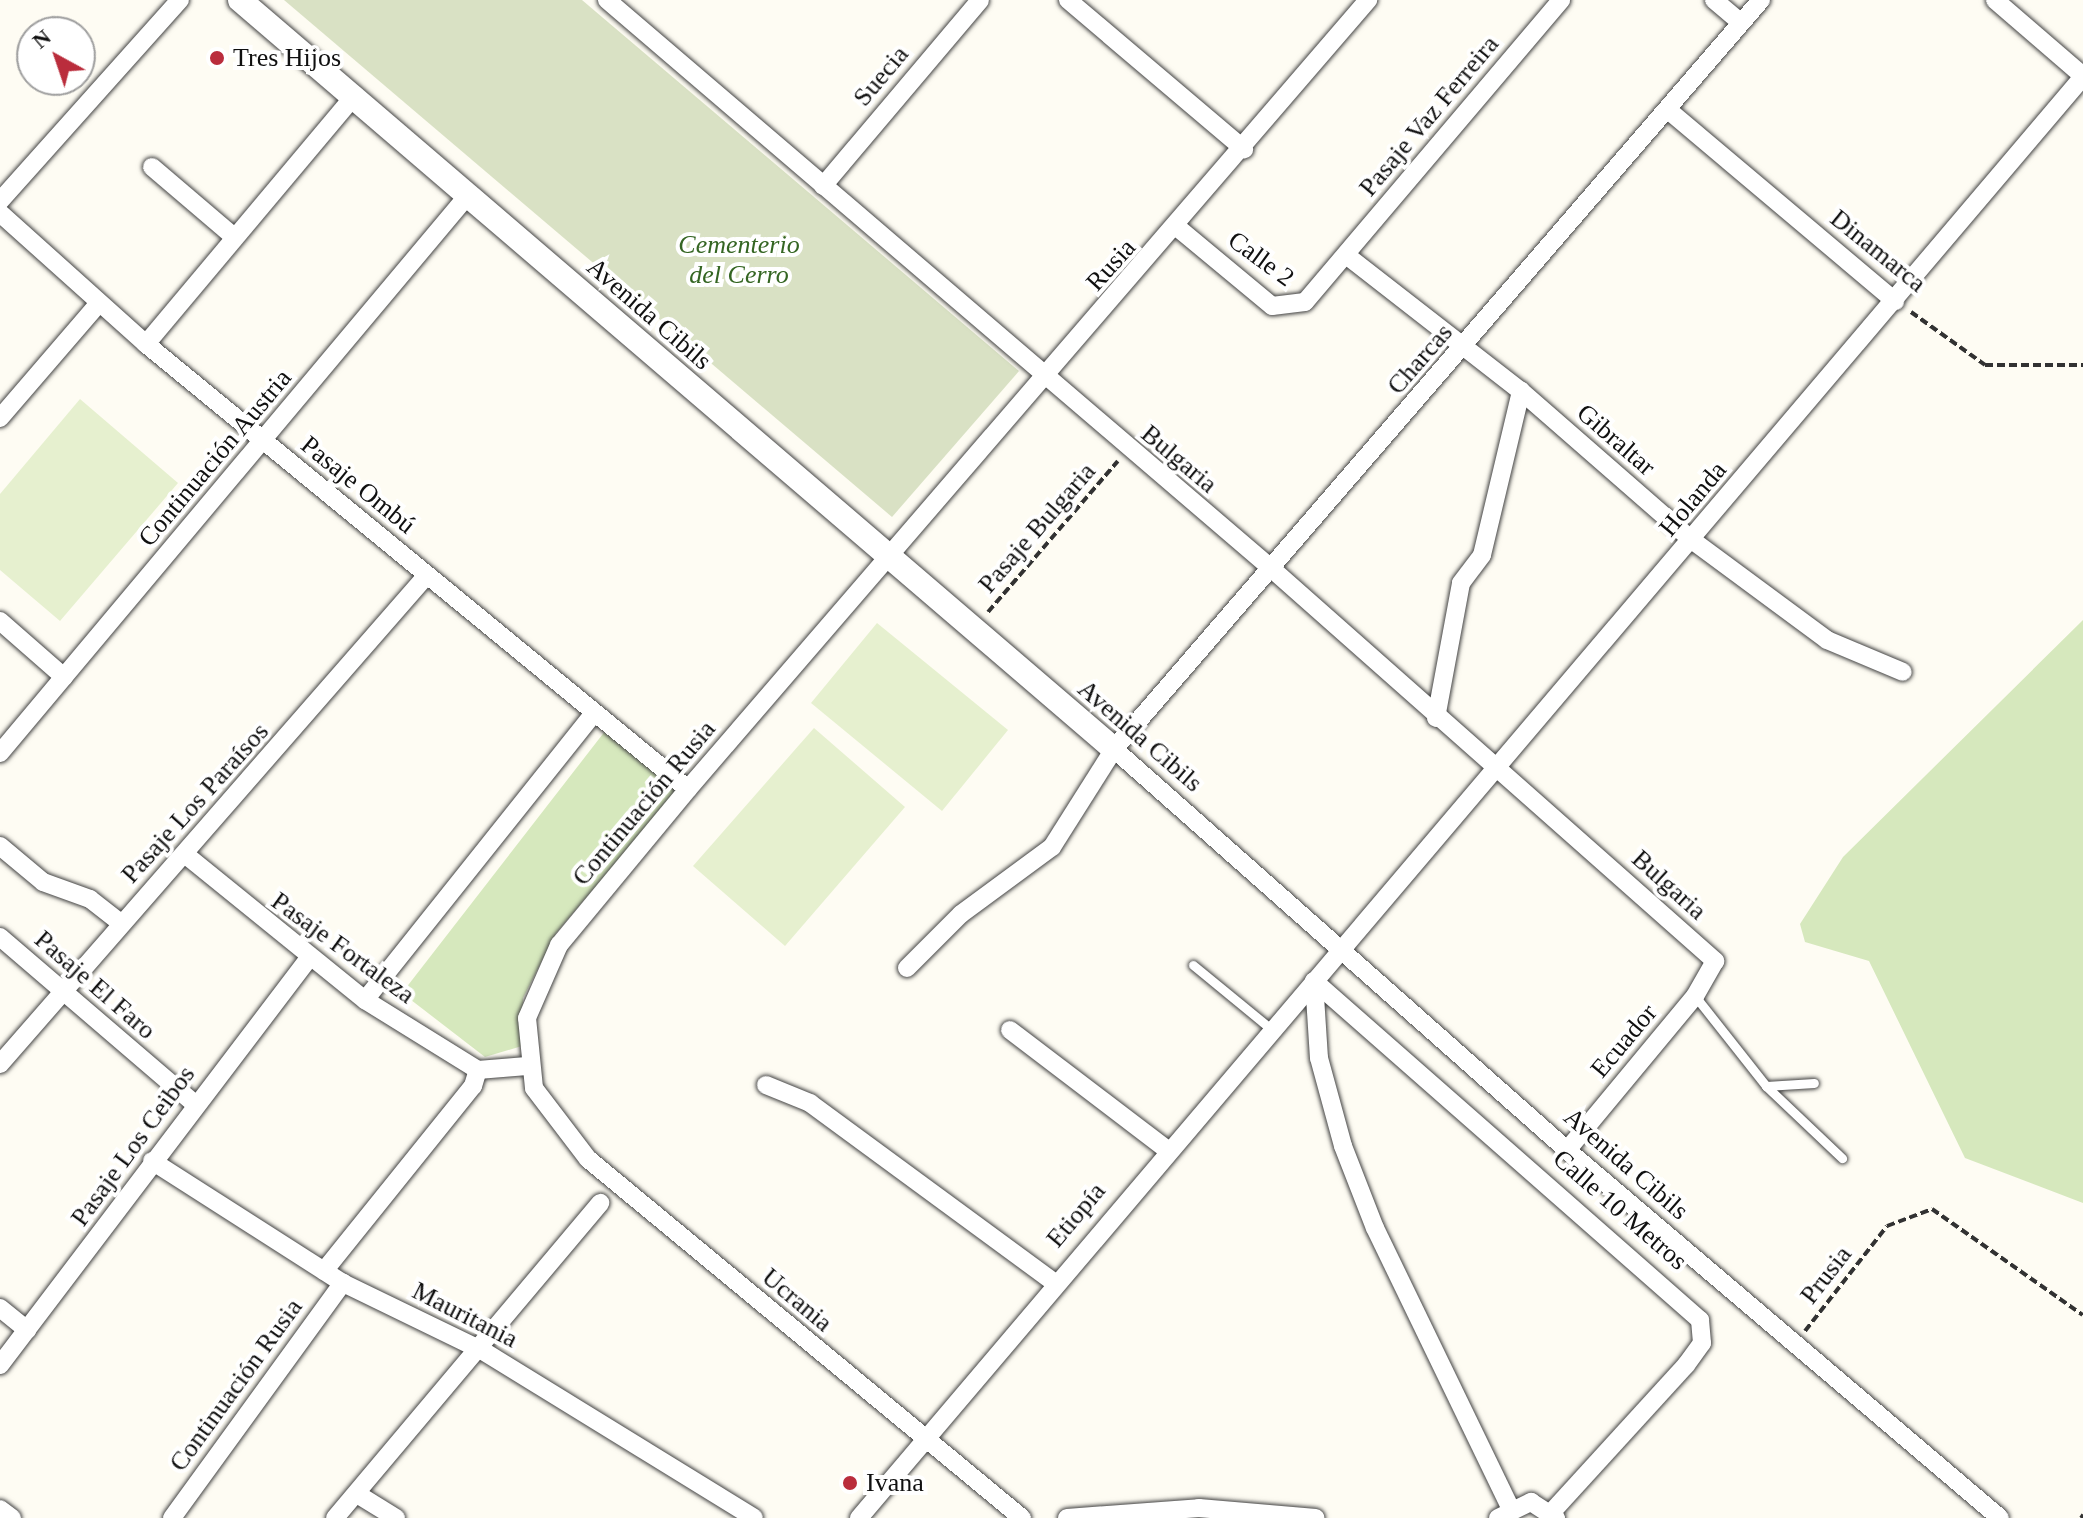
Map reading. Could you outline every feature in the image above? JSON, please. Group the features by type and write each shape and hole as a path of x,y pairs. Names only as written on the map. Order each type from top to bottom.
{"street":[{"path":"0,201 180,0"},
{"name":"Avenida Cibils","path":"240,0 355,95 886,559 1114,749 1339,951 1793,1345 2000,1518"},
{"name":"Bulgaria","path":"607,0 1128,450 1272,569 1436,718 1715,961"},
{"name":"Suecia","path":"823,186 980,0"},
{"path":"1068,0 1244,149"},
{"name":"Rusia","path":"886,559 1178,228 1368,0"},
{"path":"1714,0 1741,23"},
{"name":"Charcas","path":"907,968 961,914 1052,847 1114,749 1465,347 1761,0"},
{"path":"1995,0 2083,76"},
{"name":"Pasaje Vaz Ferreira","path":"1346,255 1551,4"},
{"name":"Holanda","path":"1339,951 1692,540 2083,76"},
{"path":"146,344 233,236 355,95"},
{"name":"Dinamarca","path":"1668,110 1895,301"},
{"path":"152,167 233,236"},
{"name":"Continuación Austria","path":"1,751 468,195"},
{"name":"Pasaje Ombú","path":"0,213 98,304 688,789"},
{"name":"Calle 2","path":"1178,228 1283,310 1305,302 1346,255"},
{"name":"Gibraltar","path":"1346,255 1521,391 1692,540 1827,640 1903,672"},
{"path":"0,418 98,304"},
{"path":"1436,718 1461,583 1482,555 1521,391"},
{"name":"Continuación Rusia","path":"549,1112 527,1066 527,1018 545,967 688,789 886,559"},
{"name":"Pasaje Los Paraísos","path":"0,1064 121,923 187,856 427,575"},
{"path":"0,621 64,677"},
{"path":"365,1000 593,714"},
{"name":"Pasaje El Faro","path":"0,846 43,882 90,899 121,923"},
{"name":"Pasaje Fortaleza","path":"187,856 309,958 365,1000 478,1070"},
{"name":"Pasaje El Faro","path":"0,937 194,1103"},
{"name":"Etiopía","path":"859,1518 921,1439 1166,1149 1339,951"},
{"name":"Pasaje Los Ceibos","path":"0,1365 194,1103 309,958"},
{"name":"Ecuador","path":"1567,1150 1695,996 1715,961"},
{"path":"1314,981 1319,1058 1358,1187 1504,1512 1531,1502 1554,1515"},
{"name":"Calle 10 Metros","path":"1314,981 1700,1320 1702,1343 1686,1365 1554,1515"},
{"path":"1010,1030 1166,1149"},
{"path":"324,1271 473,1086 478,1070 527,1066"},
{"path":"766,1085 821,1111 1054,1282"},
{"name":"Ucrania","path":"549,1112 616,1184 921,1439 1022,1518"},
{"name":"Mauritania","path":"152,1161 343,1283 476,1348 754,1518"},
{"path":"335,1518 600,1203"},
{"name":"Continuación Rusia","path":"172,1518 343,1283"},
{"path":"0,1308 27,1330"},
{"path":"357,1494 396,1518"},
{"path":"1067,1518 1199,1508 1316,1518"},
{"path":"0,1509 12,1518"}],"lane":[{"path":"1193,965 1272,1030"},
{"path":"1695,996 1766,1086 1842,1158"},
{"path":"1766,1086 1814,1083"}],"path":[{"name":"Dinamarca","path":"1895,301 1985,365 2083,365"},
{"name":"Pasaje Bulgaria","path":"973,629 1128,450"},
{"name":"Prusia","path":"1793,1345 1887,1226 1932,1209 2083,1315"}],"green space":[{"name":"Cementerio del Cerro","path":"284,0 582,0 1019,371 892,517"},
{"path":"80,399 178,483 60,621 0,570 0,494"},
{"path":"2083,620 2083,1203 1965,1158 1869,961 1805,942 1800,924 1843,857"},
{"path":"877,623 1008,730 942,811 811,703"},
{"path":"609,726 681,786 556,933 523,998 522,1046 485,1057 402,993"},
{"path":"814,728 905,807 785,946 693,866"}],"place":[{"name":"Tres Hijos","path":"217,58"},
{"name":"Ivana","path":"850,1483"}]}
